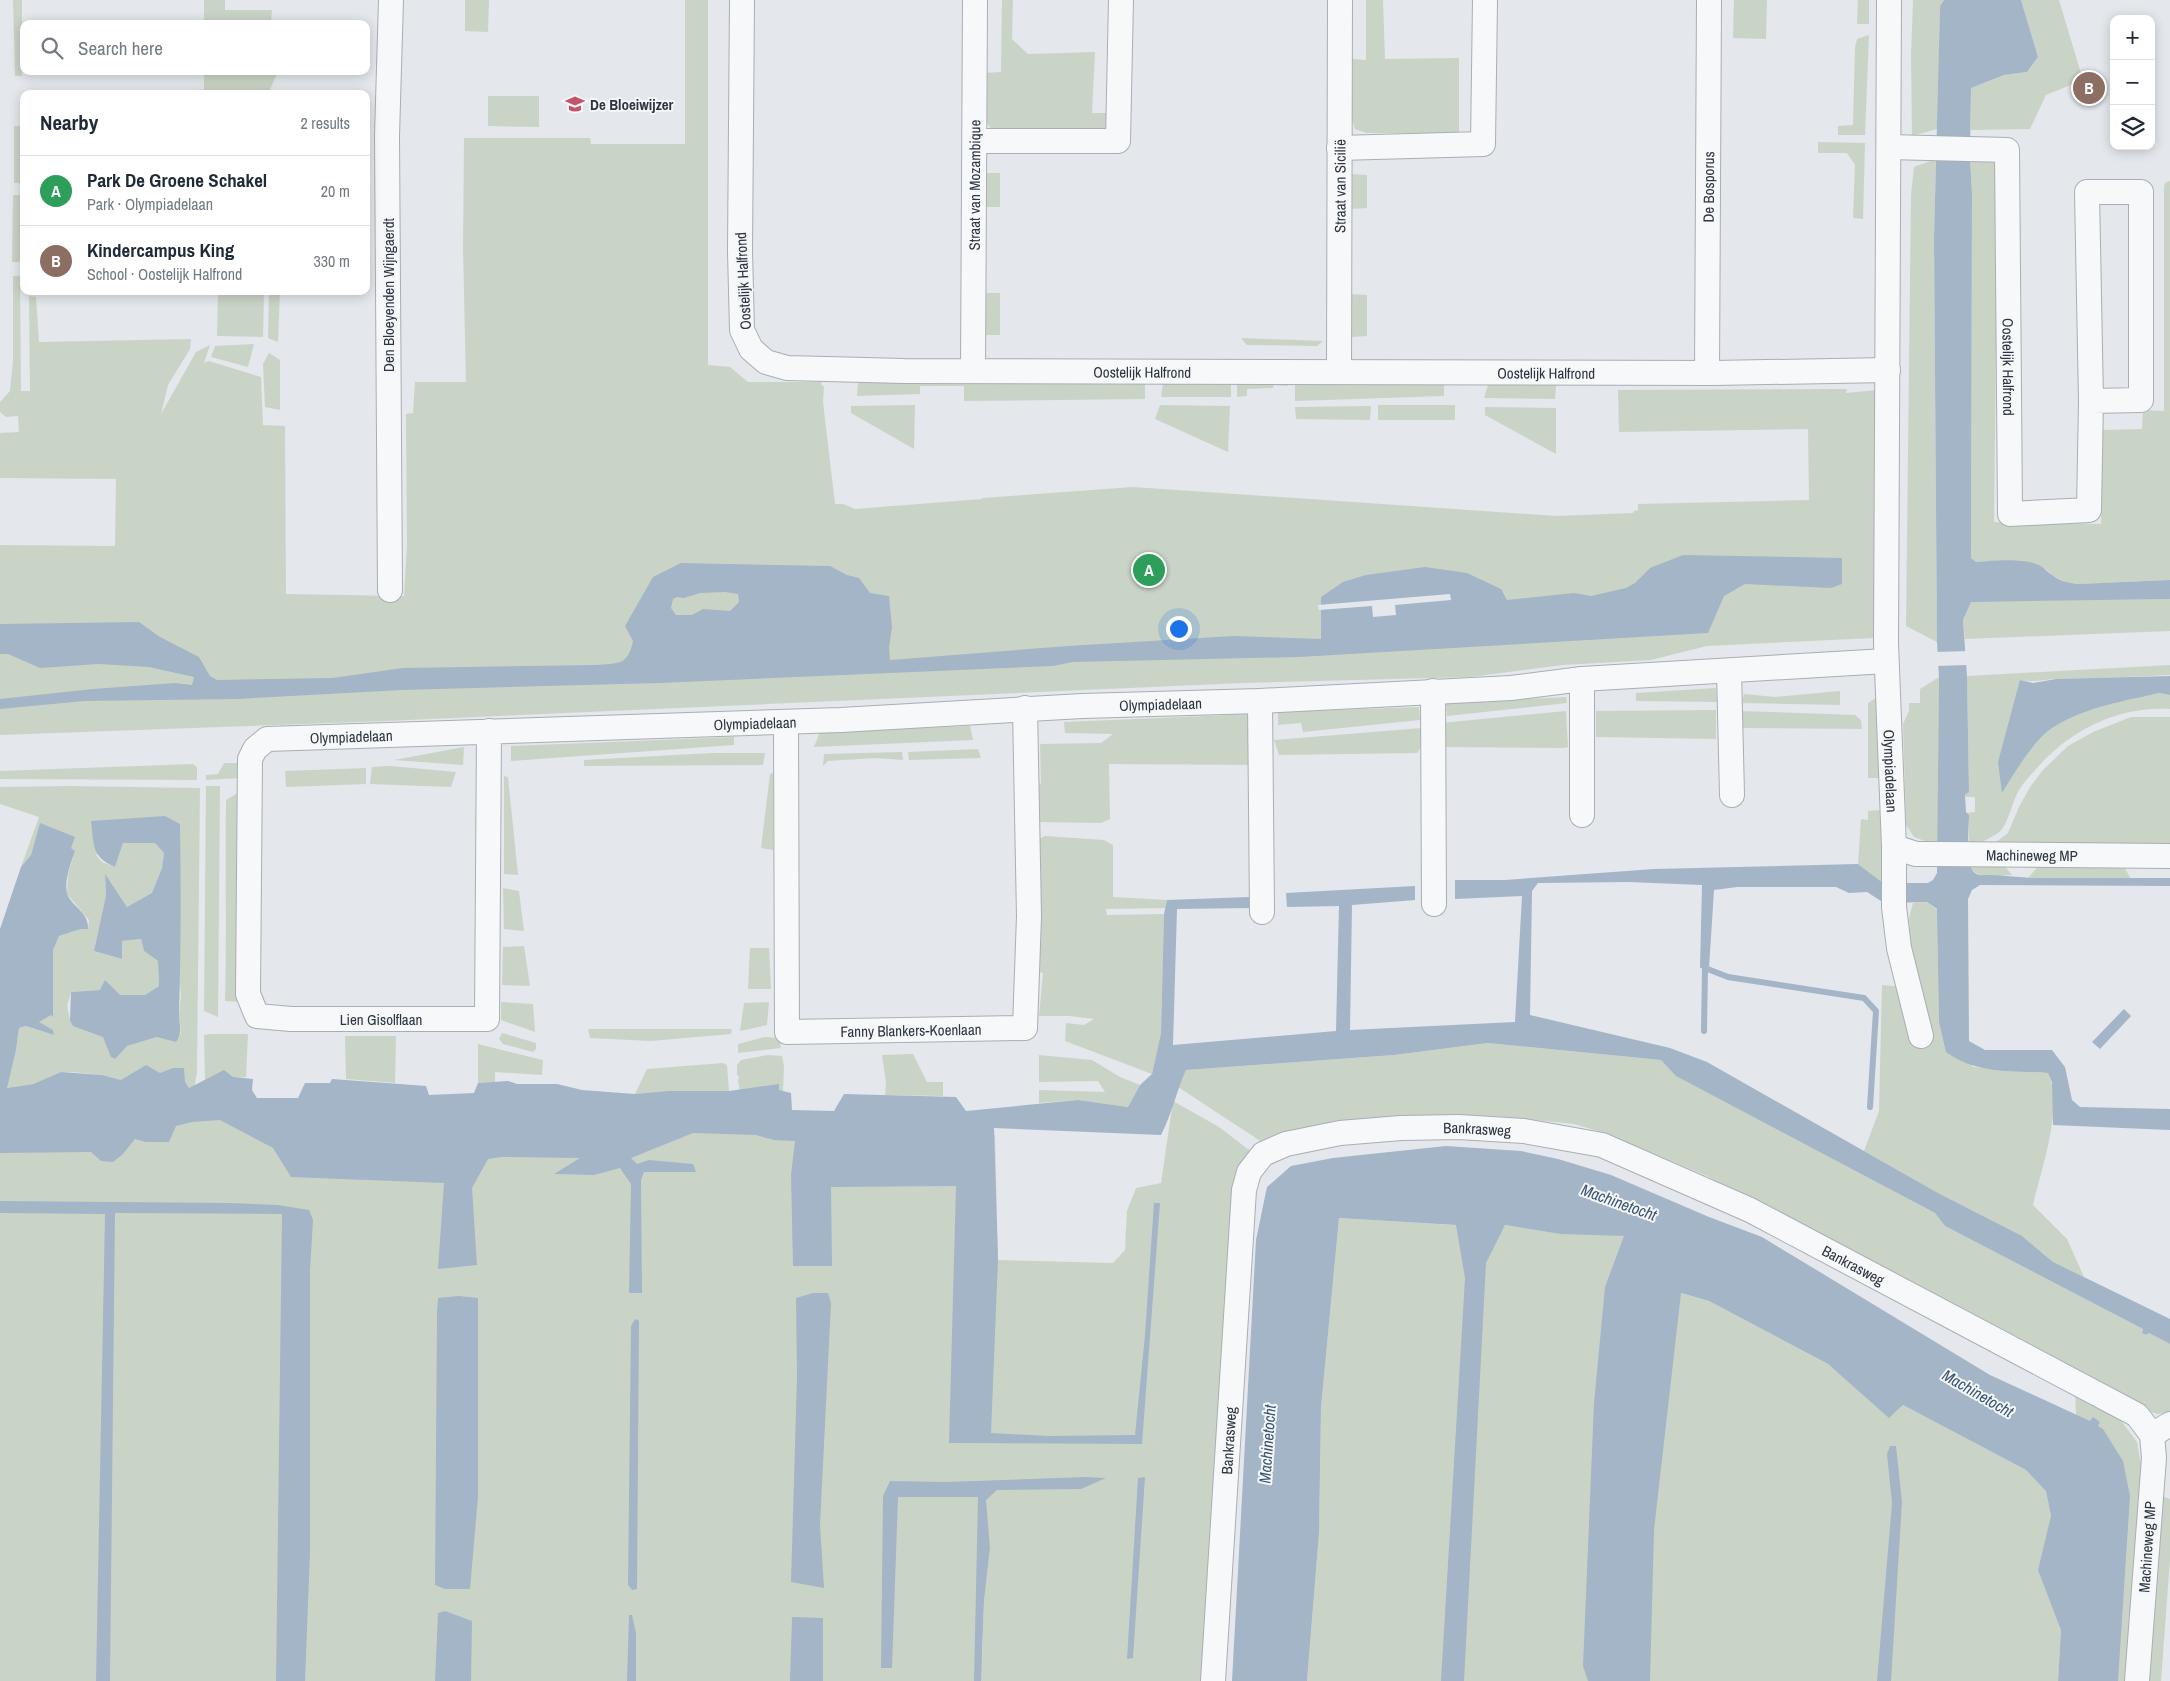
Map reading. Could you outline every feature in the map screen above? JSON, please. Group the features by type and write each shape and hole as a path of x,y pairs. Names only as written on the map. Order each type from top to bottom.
{"street":[{"name":"Den Bloeyenden Wijngaerdt","path":"390,590 387,136 391,0"},
{"name":"Oostelijk Halfrond","path":"742,0 740,261 742,330 751,349 766,362 787,368 973,371 1707,373 1888,370"},
{"name":"Straat van Mozambique","path":"973,371 975,0"},
{"path":"975,141 1118,141 1121,0"},
{"name":"Straat van Sicilië","path":"1339,372 1340,0"},
{"path":"1339,148 1483,144 1484,0"},
{"name":"De Bosporus","path":"1707,373 1709,0"},
{"path":"1886,661 1889,0"},
{"name":"Oostelijk Halfrond","path":"1889,147 2007,150 2010,514 2089,510 2091,401 2087,192 2141,192 2141,400 2091,401"},
{"name":"Olympiadelaan","path":"254,749 267,739 786,722 1025,708 1260,701 1511,688 1582,679 1886,661 1894,847 1894,908 1899,948 1921,1036"},
{"path":"1729,670 1732,795"},
{"path":"1582,679 1582,815"},
{"path":"1433,691 1434,904"},
{"path":"1260,701 1262,912"},
{"name":"Fanny Blankers-Koenlaan","path":"786,722 787,1032 1025,1028 1029,916 1025,708"},
{"name":"Lien Gisolflaan","path":"254,749 250,759 248,994 257,1016 291,1019 486,1019 489,731"},
{"name":"Machineweg MP","path":"1894,847 1916,854 2170,856"},
{"name":"Bankrasweg","path":"1213,1681 1244,1190 1249,1172 1263,1154 1286,1144 1340,1133 1401,1128 1459,1127 1524,1131 1602,1145 1750,1210 2161,1429"},
{"name":"Machineweg MP","path":"2137,1681 2154,1458 2161,1429"}],"green space":[{"path":"13,0 22,0 20,75 22,76 15,76"},
{"path":"204,0 225,0 225,10 272,10 271,20 204,20"},
{"path":"465,0 489,0 488,32 465,31"},
{"path":"685,0 708,0 708,365 730,367 748,382 821,382 822,386 824,386 823,402 835,504 843,504 855,509 1133,487 1557,516 1633,513 1638,510 1638,504 1809,500 1808,429 1619,432 1618,390 1847,389 1846,393 1887,389 1895,637 1707,646 1651,660 1563,665 1470,677 1243,683 386,721 0,735 0,545 115,546 116,479 0,478 0,433 19,432 18,416 6,417 0,412 0,402 10,391 13,360 13,276 20,276 21,391 30,391 29,296 36,297 39,342 191,339 190,349 168,385 161,414 196,352 210,345 204,363 209,361 261,377 263,425 285,426 286,594 404,596 407,545 406,414 413,413 415,382 466,382 463,249 464,138 590,138 591,144 685,144"},
{"path":"1002,0 1013,0 1012,39 1028,54 1095,52 1092,113 1110,113 1107,127 1096,133 1003,133 991,129 983,116 984,73 1001,72"},
{"path":"1366,0 1383,0 1385,59 1459,58 1459,133 1367,133 1355,129 1351,117 1351,59 1366,60"},
{"path":"1734,0 1767,0 1766,39 1733,38"},
{"path":"1858,0 1869,0 1869,24 1857,24"},
{"path":"1913,0 1944,0 1940,6 1937,129 1912,136 1911,55"},
{"path":"2021,0 2059,0 2083,80 2046,95 2030,129 1971,130 1971,88 2004,75 2027,72 2038,57"},
{"path":"1869,35 1865,135 1838,135 1838,126 1853,125 1855,47 1857,39"},
{"path":"204,75 276,75 270,90 204,90"},
{"path":"488,96 539,96 539,127 488,126"},
{"path":"14,126 20,126 20,183 14,183"},
{"path":"1818,142 1865,143 1863,219 1853,218 1855,165 1847,153 1818,153"},
{"path":"1970,158 1993,161 1998,174 1994,522 2101,524 2102,430 2142,429 2143,410 2164,411 2164,187 2165,183 2170,181 2170,580 2078,584 2066,582 2052,576 2046,569 1994,561 1976,562 1971,558 1972,195"},
{"path":"1936,159 1934,238 1937,642 1906,626 1911,195 1914,167"},
{"path":"984,173 1000,173 1000,207 983,207"},
{"path":"1350,174 1367,175 1367,208 1350,209"},
{"path":"13,195 20,195 20,262 12,262"},
{"path":"984,293 1000,293 1000,335 983,335"},
{"path":"1350,294 1367,295 1367,336 1350,337"},
{"path":"218,295 264,295 263,337 217,336"},
{"path":"269,295 280,295 278,342 268,338"},
{"path":"1241,338 1323,341 1317,346 1247,345"},
{"path":"254,344 248,367 211,357 215,346"},
{"path":"269,353 280,360 280,410 265,407 263,364"},
{"path":"1287,382 1288,386 1274,385 1273,388 1247,389 1247,396 1237,397 1237,383"},
{"path":"858,383 1145,384 1145,399 964,401 964,386 920,386 920,394 857,396"},
{"path":"1163,383 1231,383 1231,397 1161,397"},
{"path":"1295,384 1444,384 1444,396 1295,401"},
{"path":"1488,385 1556,385 1555,399 1484,398"},
{"path":"915,405 914,449 851,413 851,406"},
{"path":"1160,405 1230,406 1228,452 1155,419"},
{"path":"1378,405 1455,405 1455,420 1378,420"},
{"path":"1371,406 1370,420 1296,419 1295,407"},
{"path":"1485,407 1556,408 1556,454 1485,415"},
{"path":"2170,599 2170,631 1965,639 1963,620 1971,601"},
{"path":"2170,665 2170,675 2020,680 2002,792 2019,765 2039,740 2065,720 2091,709 2159,693 2170,695 2170,709 2151,709 2114,716 2080,732 2049,755 2022,785 2002,829 1992,837 1969,846 1969,815 1966,813 1975,812 1975,797 1966,797 1965,795 1969,791 1967,676"},
{"path":"1939,677 1938,846 1914,837 1906,825 1903,724 1909,711 1909,703 1920,703 1920,689"},
{"path":"1716,688 1717,702 1636,701 1636,693"},
{"path":"1840,691 1840,705 1742,703 1744,694 1775,697"},
{"path":"1879,696 1881,778 1868,778 1868,703"},
{"path":"1566,697 1567,703 1447,716 1446,703"},
{"path":"1419,707 1420,720 1303,732 1301,723 1278,725 1278,712"},
{"path":"1716,710 1716,739 1596,737 1596,711"},
{"path":"1566,711 1568,747 1565,748 1445,747 1440,740 1441,723"},
{"path":"1741,711 1855,715 1861,720 1862,729 1742,728"},
{"path":"1253,714 1256,765 1109,764 1110,819 1101,823 1037,822 1035,780 1041,784 1040,744 1101,743 1113,734 1065,733 1064,722"},
{"path":"2131,717 2170,717 2170,847 1995,848 1996,842 2008,833 2030,787 2043,770 2068,746 2093,732"},
{"path":"970,726 973,740 814,747 820,732"},
{"path":"1422,728 1422,746 1417,753 1279,755 1274,740"},
{"path":"734,737 734,745 511,761 511,746"},
{"path":"464,747 463,765 394,760"},
{"path":"978,749 981,758 909,760 908,752"},
{"path":"902,752 903,760 875,758 828,761 823,766 824,754"},
{"path":"712,753 765,753 763,765 584,766 584,760"},
{"path":"224,763 237,763 242,767 241,778 206,780 206,775 218,774"},
{"path":"193,764 197,767 197,780 0,779 0,771"},
{"path":"390,766 456,772 451,787 370,784 372,767"},
{"path":"366,768 366,784 286,787 285,771"},
{"path":"773,773 773,850 761,848 770,774"},
{"path":"504,776 508,777 518,875 504,874"},
{"path":"206,786 220,786 218,1017 204,1011"},
{"path":"0,787 200,788 197,1072 194,1090 185,1087 72,1072 61,1072 33,1084 6,1088 16,1050 19,1028 26,1026 54,1035 53,1030 38,1022 51,1014 53,1016 53,949 59,936 81,929 88,929 89,920 67,894 68,874 75,851 40,823 31,856 21,867 39,817 0,804","holes":["165,816 181,996 179,1014 181,1034 157,1037 127,1046 70,1020 67,1006 71,992 100,990 120,995 145,995 159,986 158,961 144,951 141,939 122,941 122,959 94,951 106,895 105,875 127,907 152,894 162,868 164,853 155,843 123,843 115,867 102,862 96,855"]},
{"path":"241,791 240,1002 225,1001 226,800"},
{"path":"1883,810 1883,883 1858,864 1861,819 1868,820 1868,811"},
{"path":"1045,836 1104,840 1113,845 1113,897 1167,900 1166,908 1106,909 1107,915 1164,914 1161,1033 1152,1074 1065,1041 1066,1023 1084,1025 1094,1019 1070,1016 1039,1016 1043,973 1034,970 1035,841"},
{"path":"2001,862 2012,875 1980,875 1971,869 1969,863"},
{"path":"2122,863 2131,879 2028,878 2040,864"},
{"path":"503,888 519,891 524,931 504,929"},
{"path":"1927,902 1937,910 1939,1022 1973,1067 2048,1073 2054,1102 2050,1138 2033,1205 2067,1239 2084,1277 2054,1263 2023,1237 1934,1191 1864,1151 1879,1111 1882,985 1902,987 1915,997 1909,918 1913,903"},
{"path":"524,946 530,986 502,985 503,947"},
{"path":"750,948 769,948 771,989 748,989"},
{"path":"501,1002 533,1004 535,1032 501,1020"},
{"path":"769,1002 767,1025 740,1031 744,1003"},
{"path":"588,1029 732,1029 731,1034 651,1041 590,1038"},
{"path":"502,1033 536,1043 536,1049 533,1052 503,1044 499,1039"},
{"path":"248,1034 246,1077 205,1080 204,1035"},
{"path":"345,1036 396,1036 395,1083 346,1079"},
{"path":"765,1037 779,1038 781,1048 738,1053 738,1044"},
{"path":"1488,1043 1661,1060 1677,1076 1935,1213 1945,1226 2143,1329 2142,1333 2146,1335 2149,1333 2170,1344 2170,1412 2158,1414 2143,1410 1707,1176 1605,1133 1574,1124 1494,1116 1367,1121 1265,1144 1178,1087 1186,1070 1394,1055"},
{"path":"478,1044 543,1060 542,1075 495,1072 495,1082 478,1083"},
{"path":"913,1054 927,1082 943,1082 943,1096 885,1095 886,1083 882,1055"},
{"path":"768,1055 782,1056 784,1066 783,1091 741,1096 737,1065 741,1060"},
{"path":"1039,1055 1092,1060 1120,1077 1140,1085 1128,1107 1078,1100 1039,1103 1039,1090 1105,1092 1098,1081 1039,1082"},
{"path":"723,1063 727,1065 729,1091 635,1094 647,1069"},
{"path":"1173,1101 1219,1127 1253,1153 1206,1681 0,1681 0,1111 995,1135 998,1260 1113,1263 1125,1250 1127,1211 1136,1188 1161,1183","holes":["979,1501 990,1548 984,1601 982,1659 975,1679"]},
{"path":"1339,1218 1503,1228 1504,1225 1539,1230 1624,1236 1680,1293 1709,1301 1828,1364 1890,1417 1903,1405 2026,1470 2046,1490 2051,1516 2061,1630 2058,1681 1307,1681 1319,1533 1321,1408"},
{"path":"2075,1392 2122,1422 2137,1442 2141,1465 2127,1681 2118,1681 2097,1426 2100,1422 2090,1421 2076,1415"},
{"path":"2157,1494 2170,1499 2170,1559 2161,1681 2144,1681"}],"water":[{"path":"1944,0 2021,0 2038,57 2027,72 2004,75 1971,88 1971,558 1976,562 2006,560 2029,562 2041,566 2058,579 2078,584 2170,580 2170,599 1971,602 1963,620 1967,676 1969,792 1965,795 1966,812 1969,815 1970,863 1975,873 1980,875 2031,878 2170,878 2170,886 1980,885 1972,890 1968,899 1969,1041 1985,1050 2052,1050 2065,1067 2072,1100 2080,1107 2170,1109 2170,1130 2053,1125 2052,1082 2048,1073 1983,1068 1970,1065 1946,1052 1939,1022 1937,909 1927,902 1884,903 1867,892 1849,893 1836,887 1737,887 1714,890 1709,968 1700,968 1702,885 1629,882 1538,883 1532,891 1530,1015 1670,1048 1707,1062 1938,1193 2022,1236 2053,1262 2170,1319 2170,1344 2149,1333 2146,1335 2142,1333 2143,1329 1945,1226 1935,1213 1676,1076 1661,1060 1488,1043 1394,1055 1186,1070 1161,1135 994,1128 998,1260 991,1433 1049,1436 1135,1435 1145,1335 1154,1203 1160,1203 1142,1444 949,1443 956,1186 831,1187 832,1266 793,1266 791,1175 795,1141 774,1140 756,1135 693,1133 631,1158 637,1164 649,1160 693,1164 696,1172 644,1172 641,1180 642,1293 629,1293 631,1184 620,1168 594,1175 554,1174 580,1158 501,1157 488,1159 472,1188 477,1265 438,1269 444,1183 291,1177 273,1148 220,1120 192,1122 176,1126 169,1142 146,1142 135,1139 123,1154 113,1162 101,1161 91,1152 0,1153 0,929 21,867 31,855 40,823 75,837 71,848 75,851 67,877 66,888 69,898 86,918 88,929 81,929 59,936 53,950 53,1017 51,1015 39,1022 53,1030 54,1035 26,1026 19,1028 7,1088 33,1084 61,1072 102,1075 121,1080 146,1065 160,1073 173,1068 184,1068 185,1082 189,1088 224,1070 233,1077 253,1079 252,1090 257,1098 298,1098 305,1083 330,1083 332,1079 426,1086 429,1095 474,1093 478,1083 508,1081 517,1084 557,1084 582,1090 635,1094 669,1091 729,1091 779,1084 779,1090 791,1093 792,1110 834,1111 844,1094 956,1097 966,1111 1078,1100 1128,1107 1140,1085 1152,1074 1161,1033 1164,914 1167,900 1249,897 1250,908 1177,909 1173,1045 1336,1031 1339,906 1287,907 1286,893 1415,886 1415,900 1352,905 1350,1030 1515,1022 1522,896 1455,899 1455,880 1505,880 1654,869 1858,864 1883,883 1928,883 1933,880 1937,873 1939,677 1937,642 1934,238 1940,6"},
{"path":"1683,555 1842,558 1842,584 1831,588 1745,584 1724,596 1708,633 1299,657 1073,662 1053,666 660,683 402,690 238,699 84,701 0,709 0,699 175,683 192,685 194,677 149,667 98,664 40,668 8,654 0,654 0,624 139,622 160,637 199,657 210,676 217,680 332,678 403,668 596,665 621,662 628,655 633,641 625,626 653,577 681,563 830,566 847,575 859,578 870,593 889,596 892,627 889,648 890,660 1068,646 1233,636 1321,639 1321,597 1343,582 1366,575 1425,567 1467,573 1501,589 1507,600 1574,593 1591,596 1626,588 1635,583 1650,568","holes":["725,592 738,594 739,602 730,611 703,609 692,615 676,615 671,608 673,599 677,597 684,598 700,593"]},
{"path":"2170,676 2170,695 2159,693 2106,705 2057,725 2033,746 2002,793 1998,762 2020,680 2033,683 2056,679"},
{"path":"165,816 180,824 179,1035 176,1042 157,1037 127,1046 115,1059 111,1057 103,1037 73,1026 70,1020 71,992 100,990 105,980 120,995 145,995 159,986 158,961 144,951 141,939 122,941 122,959 94,951 106,895 105,874 127,907 152,893 162,868 164,853 155,843 123,843 115,867 102,859 95,849 91,821"},
{"path":"2124,1009 2131,1016 2100,1049 2092,1042"},
{"name":"Machinetocht","path":"1446,1146 1521,1151 1558,1159 1611,1175 1709,1217 1762,1237 1990,1375 2090,1421 2093,1417 2100,1422 2098,1426 2103,1429 2123,1461 2130,1496 2118,1681 2058,1681 2061,1630 2038,1570 2051,1516 2046,1491 2026,1470 1903,1405 1889,1418 1828,1364 1709,1301 1681,1293 1654,1530 1650,1681 1588,1681 1583,1666 1594,1403 1605,1287 1624,1236 1561,1234 1505,1225 1486,1263 1464,1681 1441,1681 1465,1278 1456,1225 1339,1218 1321,1408 1319,1533 1307,1681 1232,1681 1256,1240 1267,1187 1291,1166 1333,1158"},
{"path":"0,1201 231,1203 278,1205 309,1210 313,1220 310,1271 310,1552 305,1681 276,1681 282,1214 115,1213 110,1681 96,1681 105,1214 0,1213"},
{"path":"813,1293 828,1293 831,1303 820,1525 824,1588 791,1582 797,1377 796,1298"},
{"path":"459,1296 478,1298 478,1497 470,1589 445,1589 435,1585 437,1312 438,1298"},
{"path":"635,1319 639,1321 637,1589 632,1590 628,1585 631,1326"},
{"path":"1890,1446 1896,1446 1902,1502 1891,1681 1877,1681 1892,1503 1887,1454"},
{"path":"1085,1477 1106,1478 1081,1489 997,1490 986,1500 990,1548 984,1601 981,1681 974,1681 978,1497 898,1497 892,1668 881,1668 883,1496 890,1481 946,1482"},
{"path":"1145,1477 1133,1658 1127,1659 1138,1478"},
{"path":"445,1611 472,1621 471,1681 435,1681 438,1613"},
{"path":"629,1615 632,1615 636,1633 636,1681 627,1681"},
{"path":"792,1617 823,1618 823,1681 790,1681"}],"pier":[{"path":"1450,594 1451,600 1395,605 1396,615 1373,617 1372,606 1319,610 1318,605"},
{"path":"1968,651 1969,665 1936,666 1935,652"}],"waterway":[{"path":"1704,1031 1705,968 1728,977 1864,998 1876,1011 1870,1107"}],"place":[{"name":"Kindercampus King","path":"2089,88"},
{"name":"De Bloeiwijzer","path":"575,104"},
{"name":"Park De Groene Schakel","path":"1149,570"}]}
